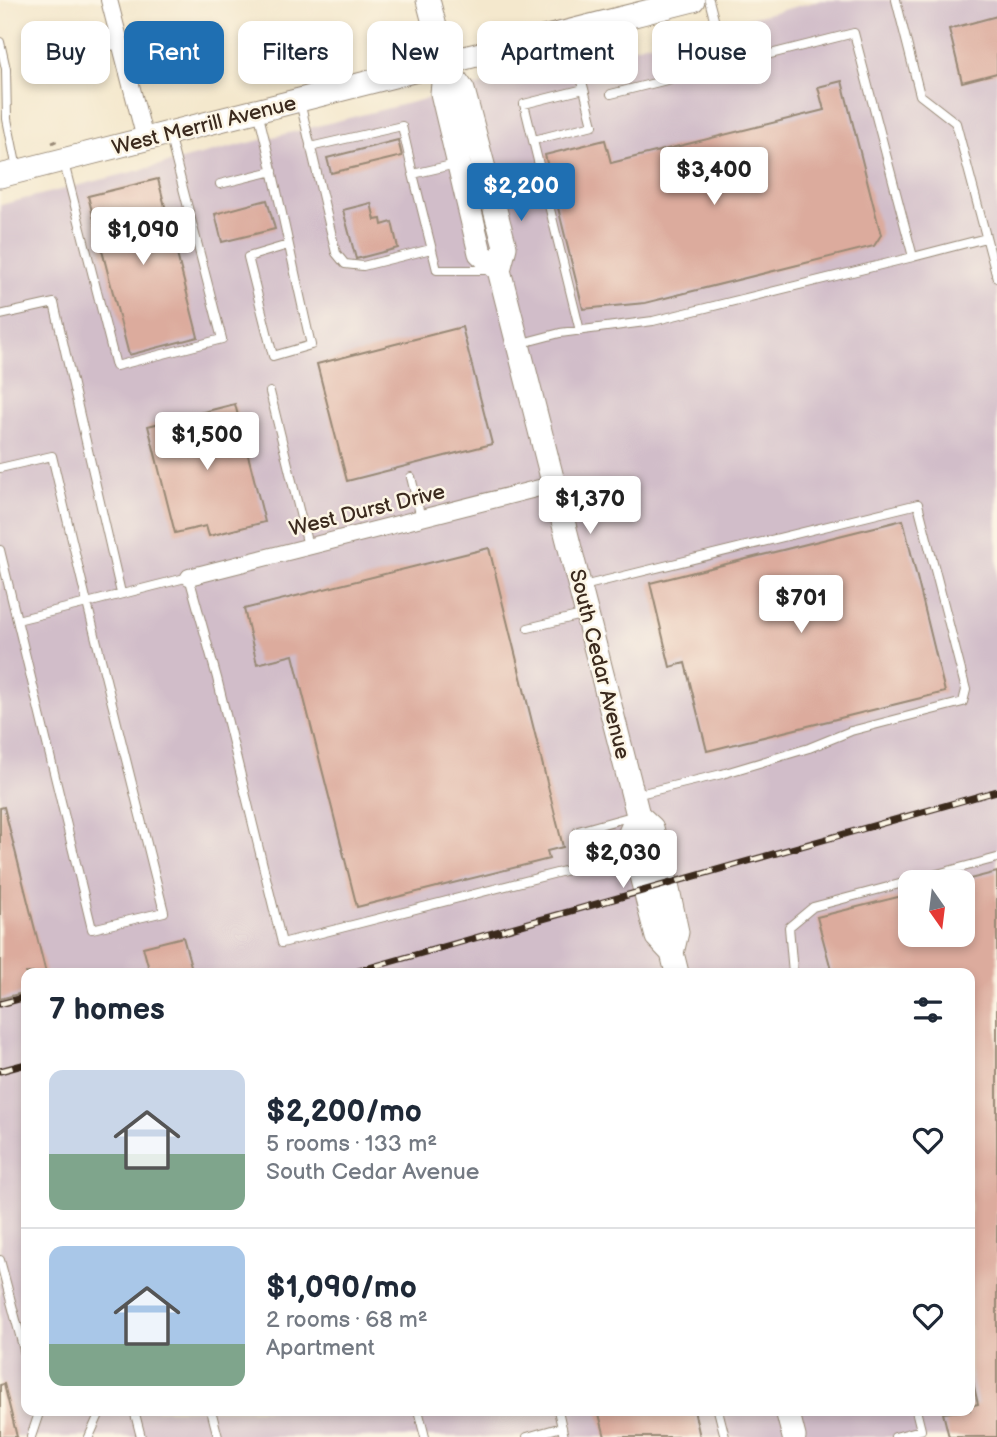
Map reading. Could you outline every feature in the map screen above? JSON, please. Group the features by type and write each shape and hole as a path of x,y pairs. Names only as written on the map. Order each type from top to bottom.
{"main road":[{"name":"South Cedar Avenue","path":"428,0 433,21"},
{"name":"West Merrill Avenue","path":"609,21 666,4 693,0"},
{"name":"West Merrill Avenue","path":"9,174 62,150 145,139 371,84"},
{"name":"South Cedar Avenue","path":"443,84 442,93 480,253 499,270"},
{"name":"South Cedar Avenue","path":"459,84 463,90 505,247 499,270 635,805 631,833 657,937 674,963"},
{"path":"788,1416 793,1437"}],"street":[{"path":"108,0 145,139"},
{"path":"110,42 119,40"},
{"name":"West Durst Drive","path":"189,576 555,484"}],"lane":[{"path":"709,0 714,21"},
{"path":"896,0 920,95 956,123 997,278"},
{"path":"771,54 854,33 913,257"},
{"path":"0,42 6,69 9,174"},
{"path":"534,140 593,125 583,84"},
{"path":"611,94 652,84"},
{"path":"580,331 524,104 584,89"},
{"path":"300,102 336,253 345,264 363,266 431,249"},
{"path":"258,112 312,345 273,356 248,257 288,245"},
{"path":"310,147 402,125 437,270 499,270"},
{"path":"62,150 116,366 222,339 169,132"},
{"path":"413,174 459,163"},
{"path":"220,184 273,171"},
{"path":"519,344 560,333 653,321 986,238"},
{"path":"0,315 54,303 121,593"},
{"path":"270,392 307,546"},
{"path":"0,468 52,456 164,912 92,929 0,550"},
{"path":"411,477 421,518"},
{"path":"17,620 189,576 282,943 588,865 578,831 635,805 851,732 963,702 966,690 918,504 580,587"},
{"path":"528,628 587,613"},
{"path":"791,968 789,927 813,907 997,858"},
{"path":"0,1260 21,1339"},
{"path":"31,1437 38,1416"},
{"path":"89,1437 98,1416"},
{"path":"136,1416 141,1437"},
{"path":"213,1416 218,1437"},
{"path":"420,1416 425,1437"},
{"path":"719,1416 724,1437"},
{"path":"895,1437 921,1430 918,1416"},
{"path":"527,1437 563,1432"}],"path":[{"path":"40,146 62,150"}],"shaded area":[{"path":"822,0 997,0 997,1437 0,1437 0,205 485,84 638,84 638,46 652,42 652,84 771,84 771,21 738,21"}],"building":[{"path":"997,16 997,73 962,82 949,29"},
{"path":"842,81 881,235 874,246 645,303 583,309 545,155 605,140 611,163 824,110 818,87"},
{"path":"398,140 402,156 331,173 327,158"},
{"path":"158,179 198,337 129,355 88,196"},
{"path":"267,200 275,229 222,242 215,214"},
{"path":"371,203 375,220 381,219 382,225 392,222 398,248 356,259 343,210"},
{"path":"462,327 492,444 347,481 317,364"},
{"path":"235,404 265,522 209,536 206,526 175,533 148,426"},
{"path":"903,520 945,692 707,751 685,663 670,667 650,583"},
{"path":"489,548 563,847 547,851 549,859 357,907 293,655 257,664 244,609"},
{"path":"4,807 45,968 21,968 21,993 0,999 0,808"},
{"path":"997,872 997,1437 949,1437 944,1416 975,1416 975,1405 978,1404 975,1391 975,968 831,968 817,917 898,897 898,947 975,947 975,878"},
{"path":"183,937 192,968 149,968 143,947"},
{"path":"4,1384 17,1437 0,1437 0,1385"},
{"path":"600,1416 695,1416 700,1437 605,1437"}],"railway":[{"path":"369,968 997,791"},
{"path":"0,1004 21,998"},
{"path":"0,1071 21,1065"}]}
